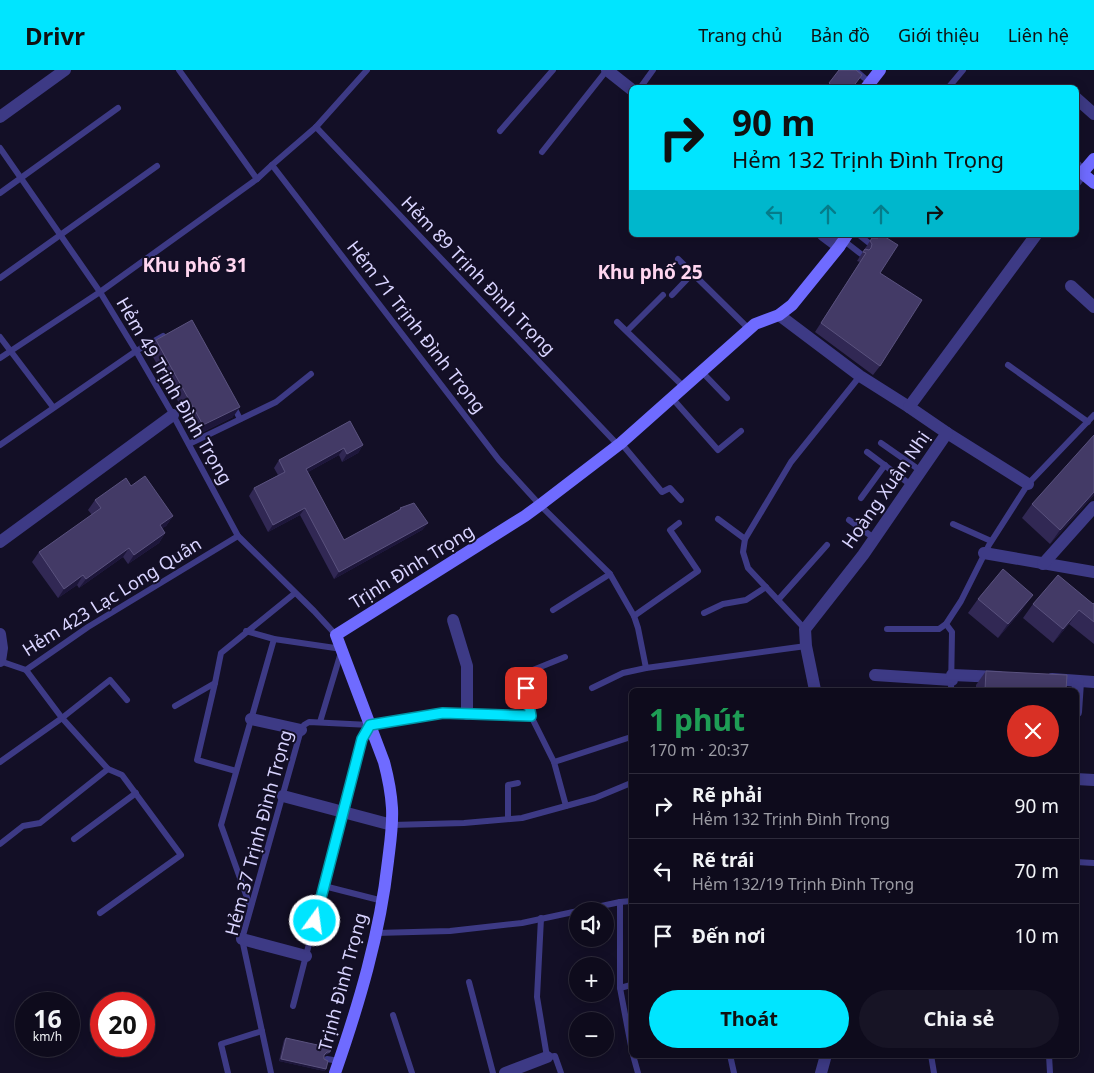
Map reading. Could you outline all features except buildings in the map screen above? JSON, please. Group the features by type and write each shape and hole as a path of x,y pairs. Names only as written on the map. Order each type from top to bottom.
{"street":[{"path":"0,117 66,70"},
{"path":"607,70 629,87"},
{"path":"867,85 880,70"},
{"path":"1079,101 1094,114"},
{"path":"1079,172 1094,159"},
{"path":"1079,174 1094,183"},
{"path":"830,237 843,241"},
{"name":"Hoàng Xuân Nhị","path":"805,629 863,555 947,433 909,407 1035,237"},
{"name":"Trịnh Đình Trọng","path":"334,1064 350,1029 376,933 392,825 392,809 384,762 336,635 540,506 620,444 755,324 779,315 792,305 843,241"},
{"path":"1071,286 1094,307"},
{"path":"779,315 860,376 909,407"},
{"path":"0,542 173,414"},
{"path":"947,433 1028,484"},
{"path":"1043,564 1094,507"},
{"path":"984,553 1094,572"},
{"path":"453,620 467,666 466,714"},
{"path":"805,629 806,646 815,688"},
{"path":"0,634 2,648 0,661"},
{"path":"875,675 952,682 1007,678"},
{"path":"1044,679 1094,682"},
{"path":"1078,682 1078,688"},
{"path":"251,719 301,730"},
{"path":"1079,779 1094,780"},
{"path":"283,796 392,825"},
{"path":"242,939 306,956"},
{"path":"510,1072 547,1057"},
{"path":"821,1073 825,1058"}],"lane":[{"path":"179,70 257,179"},
{"path":"0,358 100,292 257,179 316,127 367,70"},
{"path":"500,131 553,70"},
{"path":"542,152 607,70"},
{"path":"642,85 653,70"},
{"path":"855,70 867,85"},
{"path":"950,85 963,70"},
{"path":"0,193 118,108"},
{"name":"Hẻm 89 Trịnh Đình Trọng","path":"316,127 620,444 662,492 670,488 681,500"},
{"name":"Hẻm 49 Trịnh Đình Trọng","path":"0,148 100,292 173,414 238,536 336,635"},
{"name":"Hẻm 71 Trịnh Đình Trọng","path":"272,165 500,460 540,506 610,574 634,616 646,668"},
{"path":"0,278 157,166"},
{"path":"862,237 868,242"},
{"path":"843,241 861,254"},
{"path":"678,260 749,329"},
{"path":"672,295 693,274"},
{"path":"627,332 664,295"},
{"path":"617,322 684,386"},
{"path":"0,445 136,351 169,333"},
{"path":"0,337 53,407"},
{"path":"1008,365 1088,422"},
{"path":"701,371 727,398"},
{"path":"189,444 276,402 311,374"},
{"path":"805,629 748,568 743,552 745,539 791,462 860,376"},
{"path":"672,398 718,450 740,431"},
{"path":"232,402 240,419"},
{"path":"887,629 939,629 946,624 961,601 991,541 1028,484 1094,415"},
{"path":"881,442 921,471"},
{"path":"867,452 911,485"},
{"path":"861,498 885,465"},
{"path":"718,520 745,539"},
{"path":"849,520 874,539"},
{"path":"634,616 698,571 670,530 679,523"},
{"path":"953,524 991,541"},
{"name":"Hẻm 423 Lạc Long Quân","path":"0,661 26,670 88,627 238,536"},
{"path":"778,600 827,545"},
{"path":"553,610 610,574"},
{"path":"704,613 724,604 746,600 766,587"},
{"path":"236,770 197,760 221,653 295,592"},
{"path":"946,624 952,632 952,682"},
{"path":"246,632 274,639 342,649 320,722"},
{"path":"250,906 221,825 274,639"},
{"path":"592,688 623,673 646,668 806,646"},
{"path":"565,657 523,674 531,716 554,762 566,806"},
{"path":"26,670 62,718 108,769 122,775 181,855 100,913"},
{"path":"0,762 62,718 110,680 127,700"},
{"path":"175,706 215,683"},
{"name":"Hẻm 37 Trịnh Đình Trọng","path":"271,1073 242,939 304,725 309,722 320,722 370,725 443,713 531,716"},
{"path":"293,1006 362,739 370,725"},
{"path":"554,762 629,738"},
{"path":"0,844 23,826 40,823 108,769"},
{"path":"508,819 508,785 518,782"},
{"path":"392,825 464,823 522,818 595,798 629,784"},
{"path":"74,839 136,793"},
{"path":"1079,862 1094,863"},
{"path":"324,886 382,901"},
{"path":"376,933 450,932 522,922 629,901"},
{"path":"620,902 620,988 628,1013"},
{"path":"541,918 537,997 547,1057 556,1056 561,1073"},
{"path":"469,982 492,1073"},
{"path":"620,988 629,986"},
{"path":"393,1014 412,1073"},
{"path":"228,1073 221,1044 262,1031"},
{"path":"635,1058 638,1073"},
{"path":"731,1058 734,1073"},
{"path":"932,1058 934,1073"},
{"path":"1049,1058 1050,1073"}],"district":[{"name":"Khu phố 31","path":"195,265"},
{"name":"Khu phố 25","path":"650,272"}],"route":[{"path":"315,921 362,739 370,725 443,713 531,716 526,688"}]}
